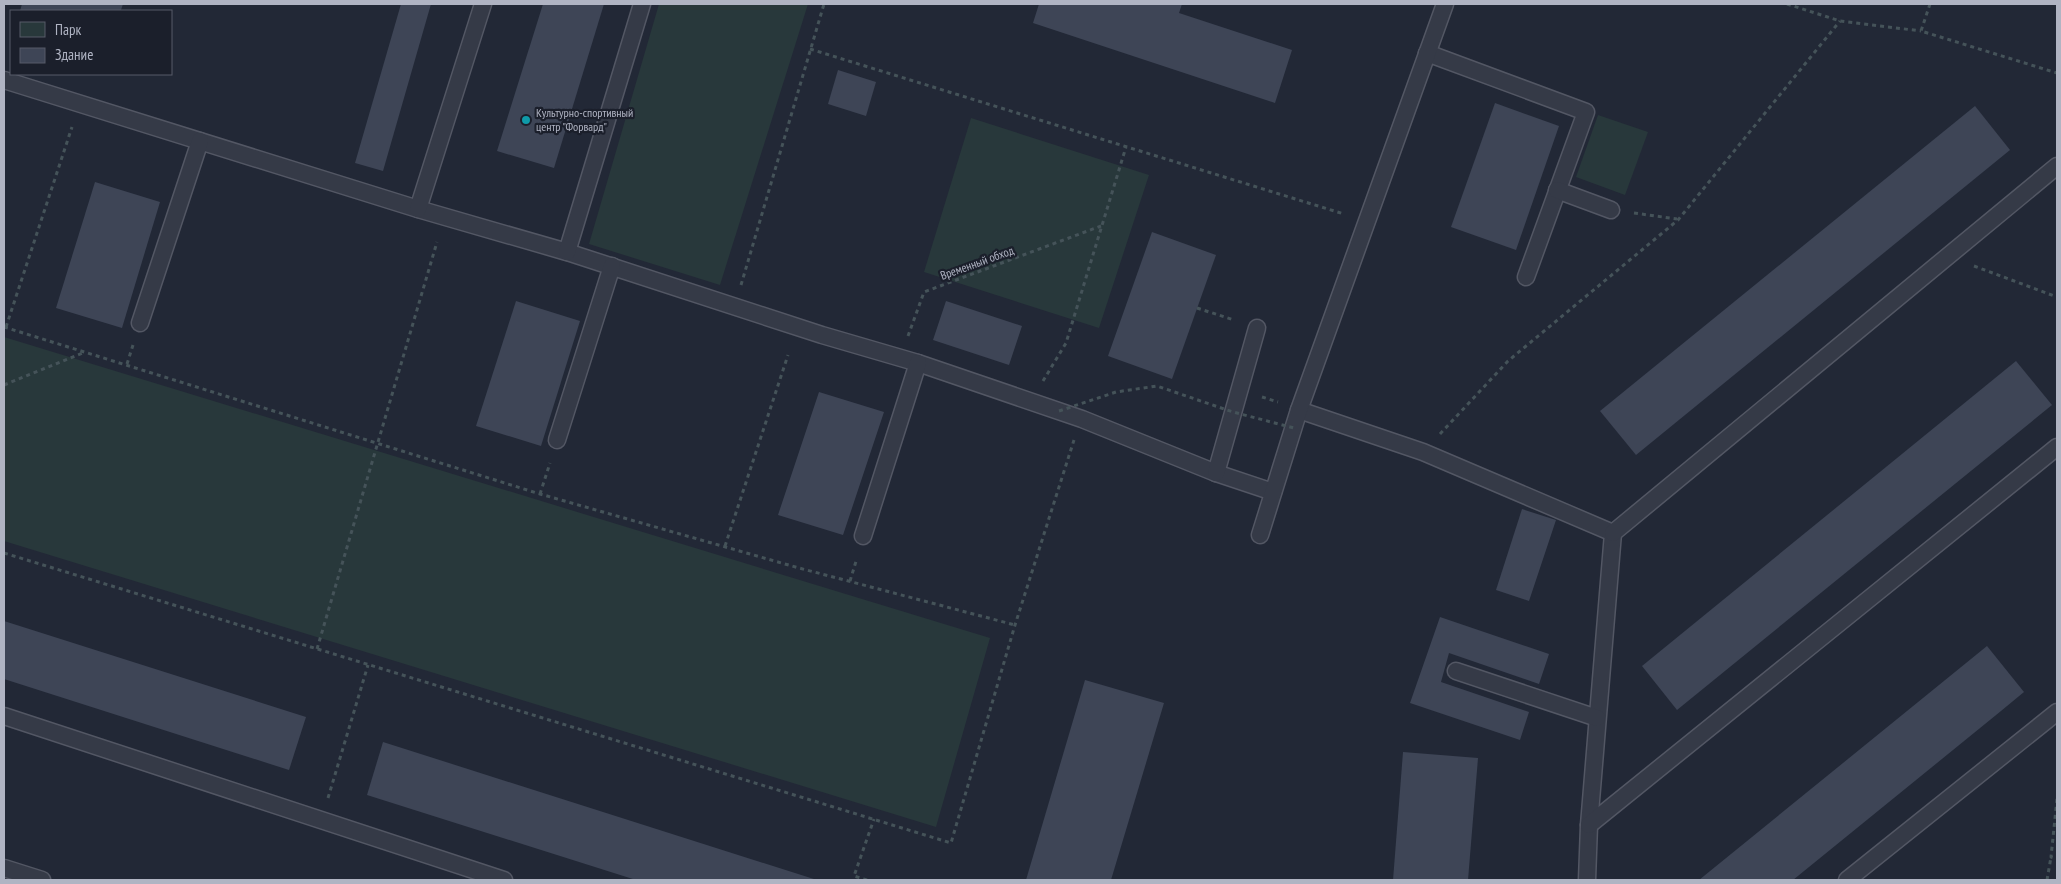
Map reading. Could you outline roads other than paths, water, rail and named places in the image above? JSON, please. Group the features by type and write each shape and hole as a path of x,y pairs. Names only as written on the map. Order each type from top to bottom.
{"lane":[{"path":"418,209 483,4"},
{"path":"567,252 642,4"},
{"path":"1260,535 1299,410 1445,4"},
{"path":"1427,53 1586,112 1526,277"},
{"path":"4,80 418,209 567,252 735,305 822,335 918,363 1059,411 1216,473 1273,492"},
{"path":"140,323 200,141"},
{"path":"1587,880 1588,825 1613,532 2057,166"},
{"path":"1557,190 1611,210"},
{"path":"557,440 612,266"},
{"path":"1216,473 1257,328"},
{"path":"863,536 918,363"},
{"path":"1299,410 1423,452 1613,532"},
{"path":"1588,825 2057,447"},
{"path":"1456,671 1597,718"},
{"path":"1847,880 2057,712"},
{"path":"4,716 504,880"},
{"path":"4,868 42,880"}],"place":[{"name":"Культурно-спортивный центр \"Форвард\"","path":"526,120"}]}
